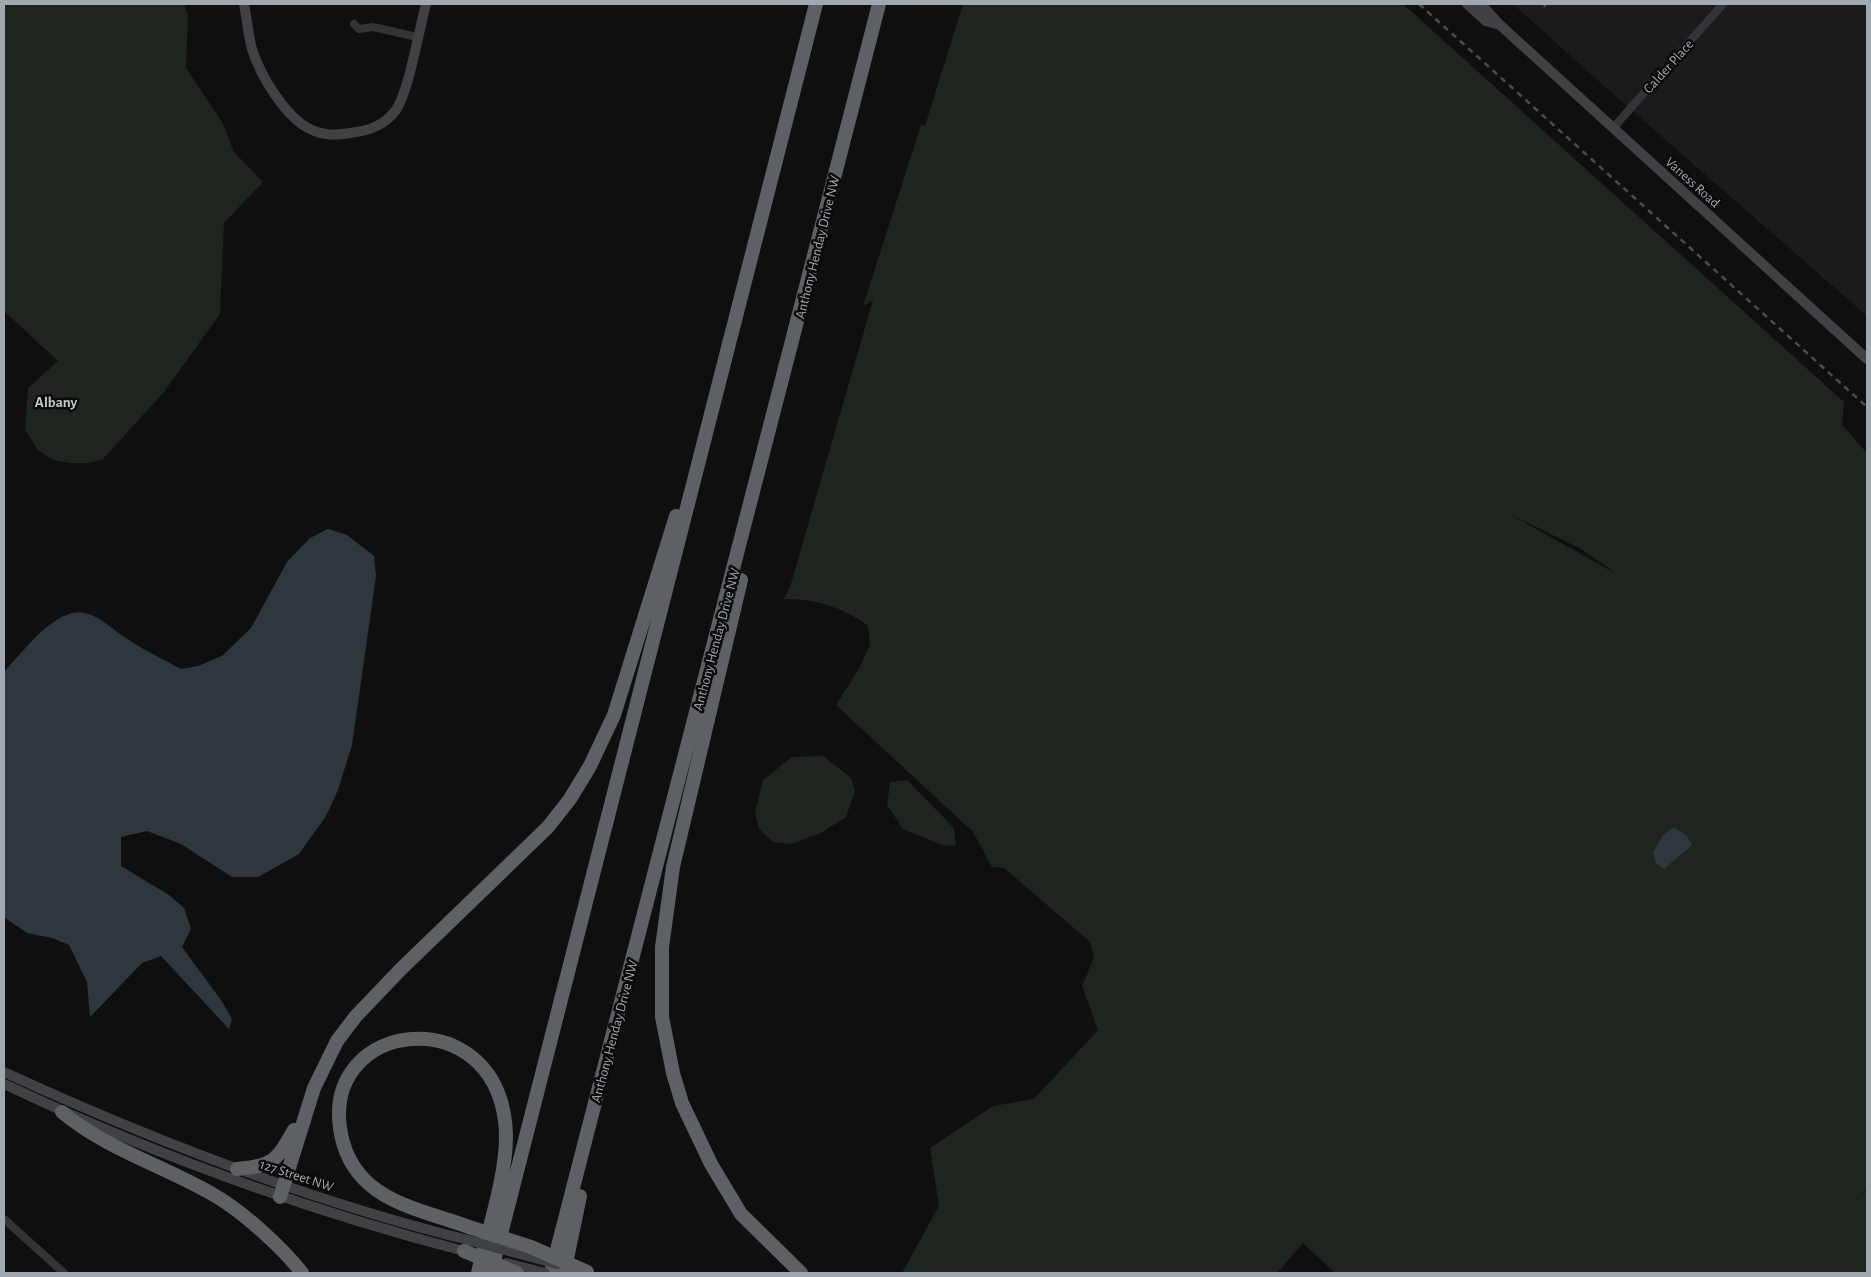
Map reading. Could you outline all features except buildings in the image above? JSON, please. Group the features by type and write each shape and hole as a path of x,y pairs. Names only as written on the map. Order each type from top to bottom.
{"highway":[{"path":"491,1273 816,4"},
{"name":"Anthony Henday Drive NW","path":"551,1273 880,4"},
{"path":"237,1169 264,1166 274,1160 283,1150 311,1098 332,1049 356,1016 401,969 548,827 570,799 590,766 614,715 684,489 714,404"},
{"path":"769,436 761,495 673,867 662,947 662,1017 671,1064 682,1103 711,1164 741,1214 801,1273"},
{"path":"478,1273 500,1178 506,1145 505,1121 491,1080 479,1063 466,1052 443,1040 416,1039 387,1045 372,1052 350,1075 342,1094 339,1117 342,1140 348,1158 357,1172 370,1185 467,1239 517,1273"},
{"path":"564,1273 608,1053"},
{"path":"281,1191 311,1098"},
{"path":"62,1112 82,1129 216,1196 255,1226 302,1273"},
{"path":"467,1239 531,1247 589,1273"}],"street":[{"path":"244,4 252,47 269,85 300,122 314,131 326,134 375,128 390,117 400,101 426,4"},
{"name":"Vaness Road","path":"1467,4 1486,21 1500,25"},
{"name":"Vaness Road","path":"1480,4 1500,25 1867,359"},
{"name":"Calder Place","path":"1613,128 1723,4"},
{"path":"354,24 359,29 374,27 418,37"},
{"name":"127 Street NW","path":"4,1072 115,1122 237,1169 281,1191 348,1219 467,1239 545,1273"},
{"name":"127 Street NW","path":"4,1084 62,1112 168,1156 281,1191"},
{"path":"4,1219 64,1273"}],"shaded area":[{"path":"4,4 184,4 188,15 186,68 222,122 234,152 263,182 224,223 220,314 164,392 102,460 87,463 53,460 38,450 25,430 28,388 58,361 4,311"},
{"path":"963,4 1403,4 1844,402 1842,425 1867,453 1867,1188 1856,1199 1867,1189 1867,1273 1335,1273 1303,1243 1277,1273 902,1273 939,1206 930,1148 993,1106 1034,1099 1098,1030 1082,986 1094,957 1090,942 1004,868 992,867 973,832 836,705 859,669 870,645 868,626 849,614 828,605 784,599 790,587 873,300 863,306 921,125 925,126","holes":["1508,513 1581,549 1614,572"]},
{"path":"1513,4 1867,4 1867,316 1612,93"},
{"path":"328,529 347,535 374,556 376,576 352,745 338,790 326,816 299,854 258,877 232,877 181,844 147,831 121,837 121,866 169,895 184,908 191,929 182,947 221,1000 232,1019 229,1029 161,956 142,963 90,1017 87,982 69,945 52,938 27,933 4,917 4,672 40,633 62,617 74,613 85,613 95,616 135,644 181,669 198,666 222,656 251,628 287,562 310,538"},
{"path":"823,756 851,778 855,791 846,817 821,833 792,844 773,842 759,829 755,813 763,780 792,757"},
{"path":"907,780 954,828 956,845 945,846 903,829 887,805 890,782"},
{"path":"1674,827 1687,836 1692,845 1664,869 1656,863 1653,852 1663,835"}],"railway":[{"path":"1419,4 1867,407"}],"district":[{"name":"Albany","path":"56,402"}]}
